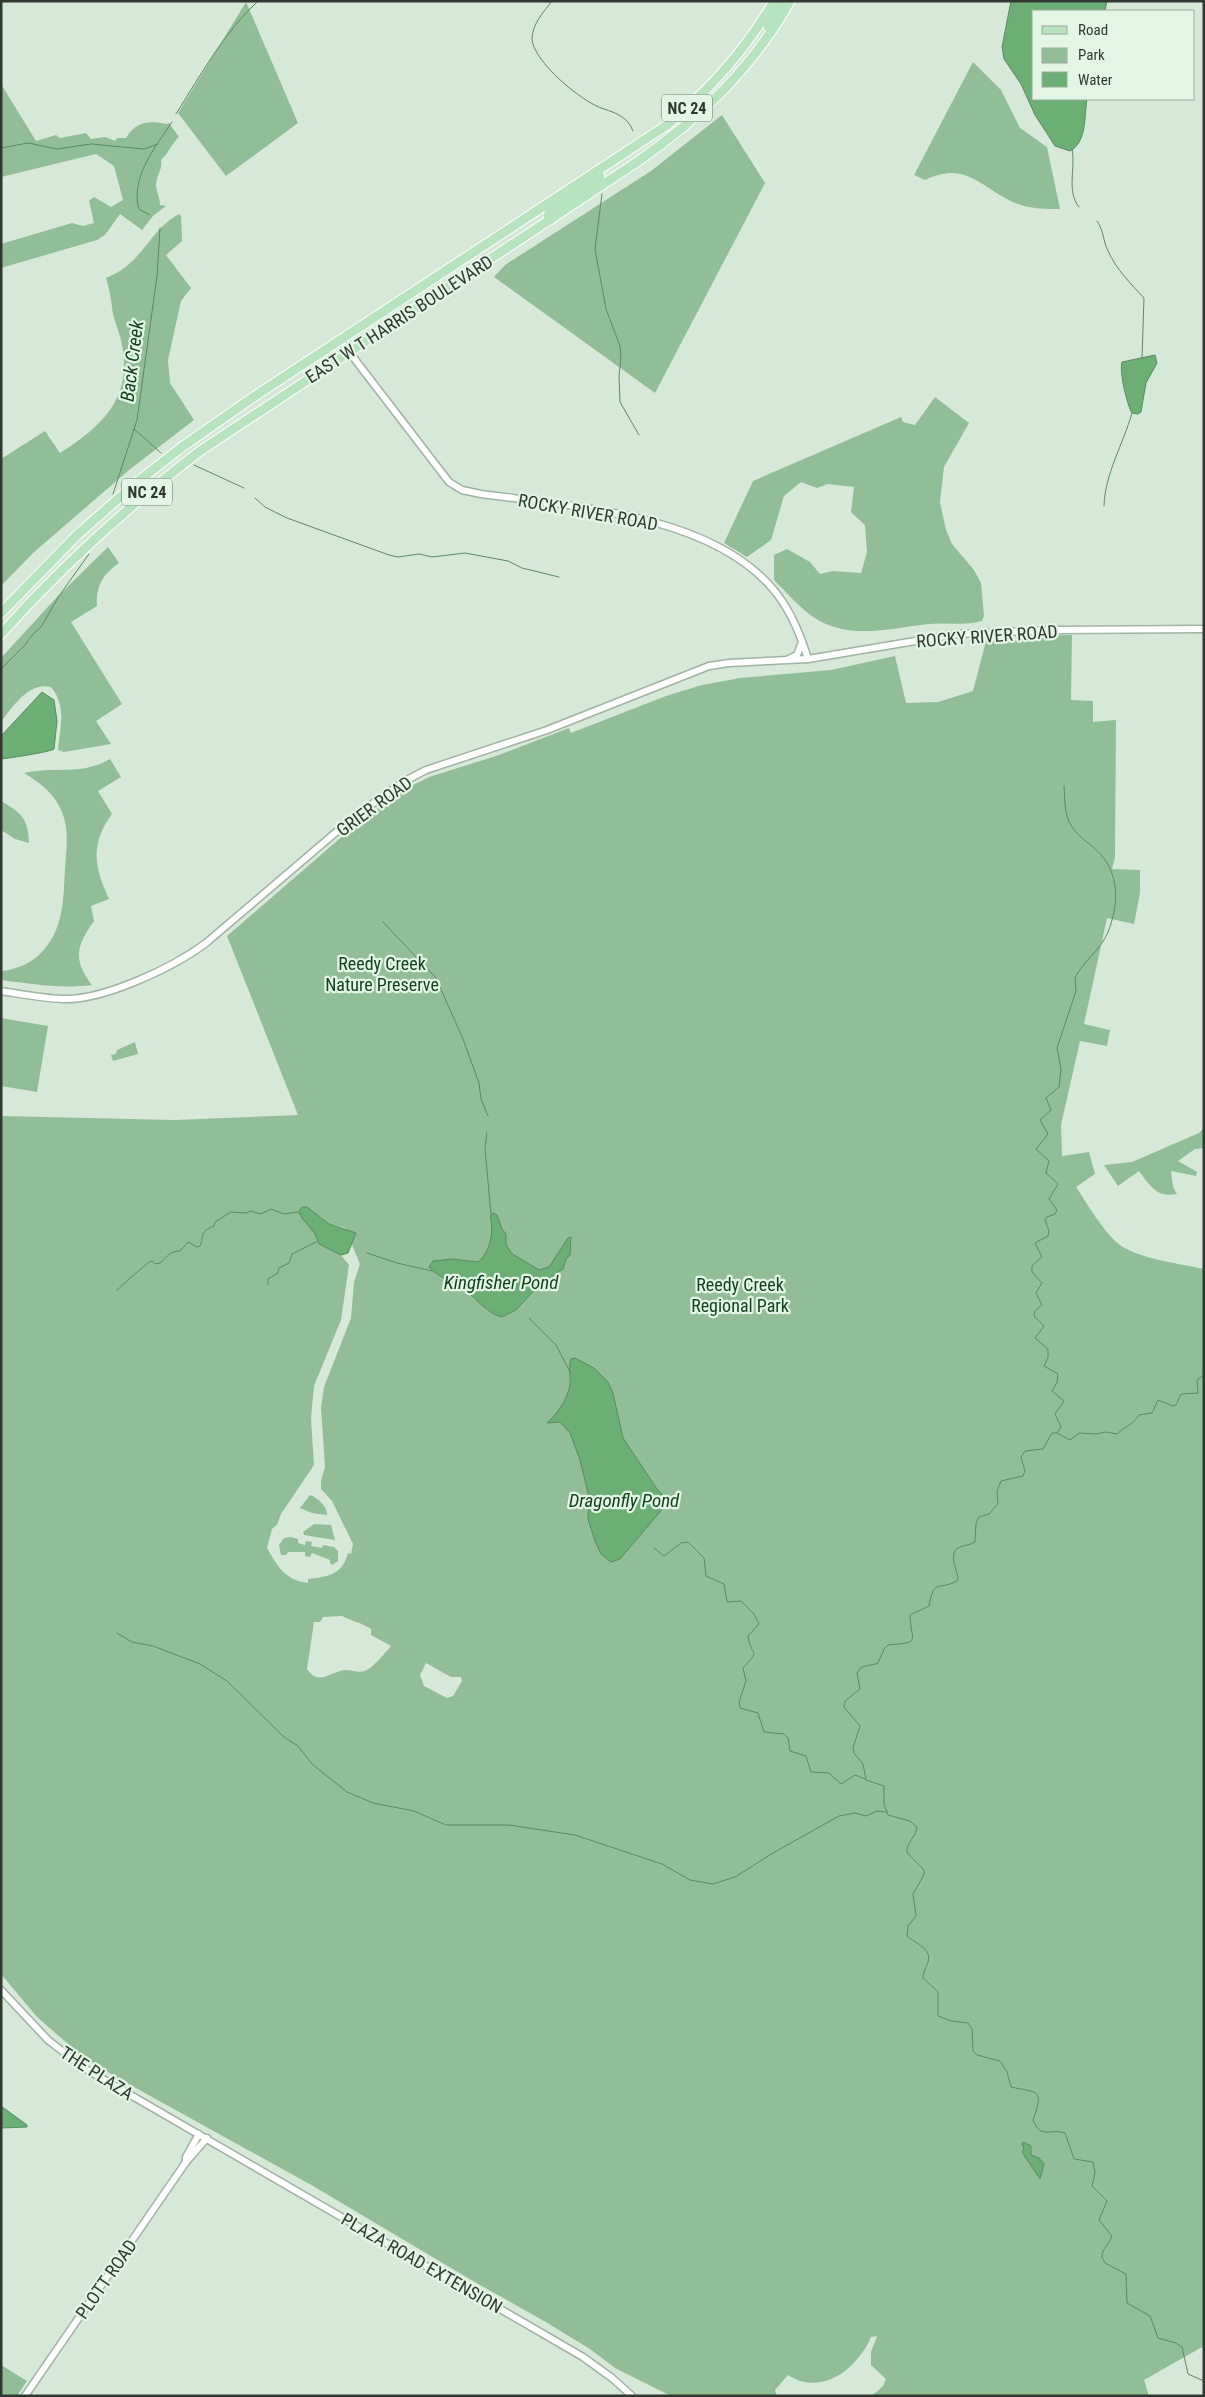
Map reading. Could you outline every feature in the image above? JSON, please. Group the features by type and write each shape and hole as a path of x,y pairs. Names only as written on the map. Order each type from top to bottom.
{"main road":[{"name":"EAST W T HARRIS BOULEVARD","path":"1,613 77,535 143,478 205,430 636,146 677,116 712,84 741,51 774,1"},
{"path":"734,80 762,38 781,1"},
{"name":"EAST W T HARRIS BOULEVARD","path":"1,634 64,567 156,485 234,427 673,137 709,106 734,80 764,44 790,1"},
{"path":"550,220 548,215 551,210 628,156 636,146"}],"street":[{"name":"ROCKY RIVER ROAD","path":"340,340 430,461 455,486 481,494 637,517 686,533 732,555 762,577 782,601 802,639 808,659 957,634 1055,630 1204,629"},
{"path":"788,660 800,650 802,639"},
{"name":"GRIER ROAD","path":"1,991 62,999 84,998 152,973 195,951 364,810 389,791 419,773 538,733 709,666 729,663 808,659"},
{"name":"THE PLAZA","path":"1,1990 36,2030 75,2061 207,2138"},
{"name":"PLOTT ROAD","path":"186,2162 186,2157 199,2134"},
{"name":"PLOTT ROAD","path":"25,2396 186,2162 207,2138"},
{"name":"PLAZA ROAD EXTENSION","path":"207,2138 582,2356 604,2371 632,2396"}],"green space":[{"path":"246,2 298,123 226,176 178,113"},
{"path":"973,62 1001,90 1020,128 1047,147 1060,209 1023,206 963,175 952,173 940,174 925,180 914,175"},
{"path":"1,84 36,141 56,135 60,138 86,133 91,139 105,137 115,141 117,138 126,138 138,125 148,122 169,123 179,137 161,160 156,185 160,205 166,206 153,216 142,230 120,214 105,235 97,240 1,268 1,244 72,223 83,226 94,223 89,201 94,197 111,207 123,200 114,166 96,154 1,177"},
{"path":"722,115 765,183 655,393 494,277 505,265 651,171"},
{"path":"179,214 181,216 182,241 166,255 191,288 181,301 168,360 170,383 194,420 129,470 33,553 1,586 1,459 45,431 60,453 89,433 110,409 118,396 123,381 124,364 121,340 106,278 119,272 129,264 159,230"},
{"path":"935,397 969,423 944,467 940,502 946,530 952,544 974,570 981,583 984,616 982,621 929,624 870,631 841,629 813,617 774,580 774,555 787,549 810,562 820,574 833,571 861,573 867,552 865,525 851,512 854,487 828,484 817,488 801,482 784,496 771,540 747,557 724,543 753,481 901,417 903,422 915,425"},
{"path":"108,547 119,563 108,572 101,582 97,606 71,622 122,704 96,721 111,744 64,752 58,750 61,709 56,694 51,687 43,686 29,692 16,703 1,722 1,658 57,597"},
{"path":"1072,635 1071,700 1093,701 1093,722 1116,720 1115,857 1112,869 1140,870 1140,893 1134,924 1107,918 1084,1024 1110,1030 1107,1046 1080,1041 1061,1125 1062,1156 1089,1152 1095,1174 1076,1187 1099,1222 1115,1241 1145,1256 1204,1269 1204,2346 1144,2380 1149,2396 872,2396 883,2386 886,2379 871,2365 871,2352 877,2336 871,2337 857,2360 837,2376 826,2381 813,2383 801,2381 788,2375 775,2390 777,2396 671,2396 615,2368 590,2349 544,2321 313,2186 83,2057 37,2017 1,1974 1,1116 175,1120 298,1115 227,936 345,834 401,791 429,777 496,756 569,728 571,733 666,696 702,685 740,678 831,670 895,656 906,703 938,702 973,691 986,641 1026,640 1026,636","holes":["310,1209 329,1224 345,1228 360,1264 354,1282 351,1318 324,1387 321,1408 325,1467 321,1489 332,1501 353,1544 351,1554 348,1553 346,1560 338,1570 322,1577 308,1579 308,1583 288,1576 279,1567 267,1548 272,1529 277,1525 281,1514 314,1465 311,1418 314,1386 341,1320 349,1265 341,1255 319,1244 314,1229 309,1225","342,1616 361,1624 371,1629 371,1635 391,1646 375,1664 365,1671 345,1670 325,1677 316,1677 307,1669 314,1622 320,1622 323,1617","426,1663 451,1677 461,1677 462,1681 453,1696 447,1698 424,1686 420,1675"]},
{"path":"110,759 121,777 98,791 112,814 100,835 97,846 100,876 109,899 91,906 94,921 84,937 79,952 81,967 92,985 58,986 1,980 1,971 26,964 39,955 47,946 58,926 64,893 67,840 64,817 50,793 24,773 78,769"},
{"path":"1,801 19,813 25,822 29,843 15,839 1,830"},
{"path":"1,1018 48,1026 37,1092 1,1086"},
{"path":"135,1042 138,1054 113,1061 111,1055 116,1054 117,1050"},
{"path":"1204,1128 1204,1148 1195,1149 1178,1161 1197,1172 1196,1176 1171,1171 1173,1187 1177,1194 1164,1194 1155,1190 1139,1171 1118,1186 1104,1165 1132,1162 1199,1133"},
{"path":"310,1495 322,1503 327,1515 312,1513 300,1508"},
{"path":"314,1524 331,1525 335,1540 304,1535 303,1532"},
{"path":"284,1538 298,1539 298,1543 305,1545 306,1541 312,1542 311,1546 322,1548 323,1545 334,1547 338,1551 338,1561 332,1565 330,1560 312,1553 310,1557 305,1556 305,1552 288,1552 286,1555 281,1555 279,1545"},
{"path":"1,2365 27,2381 17,2396 1,2396"}],"water":[{"path":"1011,1 1107,1 1105,10 1032,10 1032,100 1087,100 1082,135 1079,142 1070,151 1055,146 1035,115 1021,84 1004,59 1002,47"},
{"path":"1155,355 1157,363 1146,383 1141,412 1138,414 1132,413 1124,388 1122,362"},
{"path":"42,692 54,700 57,721 54,749 1,759 1,736"},
{"path":"302,1207 307,1207 329,1224 356,1233 348,1253 341,1255 319,1244 315,1234 299,1211"},
{"name":"Kingfisher Pond","path":"493,1213 497,1215 506,1234 506,1244 511,1253 539,1270 549,1267 568,1238 571,1237 570,1255 566,1259 563,1269 538,1286 516,1310 502,1317 492,1313 466,1291 437,1274 429,1267 433,1261 452,1259 478,1262 489,1247 492,1228 490,1216"},
{"name":"Dragonfly Pond","path":"575,1358 594,1368 608,1382 613,1393 623,1438 657,1489 667,1499 664,1507 620,1559 611,1562 601,1554 588,1519 589,1497 580,1460 570,1433 560,1422 547,1423 565,1400 570,1384 570,1362 571,1359"},
{"path":"1,2106 27,2125 27,2127 1,2128"},
{"path":"1024,2142 1031,2146 1031,2155 1039,2158 1044,2164 1040,2179 1022,2152 1024,2150 1022,2143"}],"waterway":[{"name":"Back Creek","path":"176,114 223,40 258,1"},
{"path":"552,1 534,28 532,38 540,58 572,90 595,105 621,116 628,122 633,131"},
{"name":"Back Creek","path":"150,215 140,210 138,206 137,194 139,183 147,161 172,122"},
{"path":"1,148 28,143 57,149 91,144 144,149 158,144"},
{"path":"1072,149 1072,187 1075,201 1079,207"},
{"path":"602,194 595,249 606,309 620,346 620,402 639,435"},
{"path":"1097,221 1111,258 1144,298 1142,358"},
{"name":"Back Creek","path":"113,494 137,420 157,276 160,228"},
{"path":"1104,506 1111,471 1132,413"},
{"path":"134,429 161,453"},
{"path":"194,465 244,488"},
{"path":"255,498 265,507 287,518 389,555 398,557 419,554 432,557 465,553 508,561 522,568 559,577"},
{"name":"Back Creek","path":"1,669 41,627 59,596 89,554"},
{"path":"1057,1433 1061,1427 1055,1414 1064,1401 1052,1391 1057,1382 1058,1374 1044,1366 1048,1358 1048,1349 1035,1338 1044,1326 1034,1316 1035,1311 1042,1305 1036,1293 1042,1283 1032,1272 1032,1266 1042,1257 1035,1243 1048,1236 1049,1231 1045,1220 1047,1217 1055,1214 1057,1210 1049,1199 1058,1184 1046,1173 1049,1161 1036,1149 1048,1134 1040,1120 1051,1110 1046,1098 1059,1087 1061,1069 1057,1048 1076,991 1075,978 1108,932 1114,913 1116,893 1108,865 1102,856 1075,831 1069,822 1065,807 1064,786"},
{"path":"383,922 436,978 463,1039 479,1083 481,1099 488,1116"},
{"path":"487,1132 485,1149 491,1214"},
{"path":"117,1290 150,1262 160,1263 171,1253 180,1251 188,1242 197,1247 200,1246 204,1232 231,1212 247,1213 250,1211 261,1214 271,1209 284,1214 297,1212 300,1214"},
{"path":"268,1285 268,1279 278,1273 279,1268 289,1263 292,1254 318,1241"},
{"path":"367,1253 397,1263 432,1271"},
{"path":"529,1318 556,1345 570,1372"},
{"path":"1204,1375 1197,1380 1198,1393 1181,1394 1176,1405 1173,1406 1158,1400 1152,1413 1139,1415 1117,1434 1106,1432 1096,1434 1079,1433 1070,1440 1057,1433 1052,1433 1043,1449 1025,1451 1021,1457 1025,1471 1023,1476 1001,1481 997,1491 998,1504 989,1514 979,1517 976,1523 975,1542 956,1549 954,1560 958,1577 957,1581 935,1588 929,1606 910,1615 912,1636 910,1642 888,1645 884,1649 878,1663 864,1666 859,1670 857,1673 860,1689 845,1701 844,1707 860,1726 853,1748 854,1753 863,1764 866,1780 884,1786 884,1804 888,1815 910,1821 917,1827 907,1852 924,1870 924,1873 913,1894 916,1916 908,1926 907,1936 928,1953 929,1957 923,1978 938,1992 938,2016 951,2021 968,2023 972,2029 973,2051 977,2055 1000,2061 1007,2072 1011,2087 1028,2090 1037,2094 1038,2103 1033,2120 1039,2130 1043,2132 1065,2133 1074,2159 1093,2162 1095,2173 1092,2186 1107,2201 1099,2220 1112,2236 1102,2254 1105,2263 1126,2274 1127,2303 1150,2316 1158,2338 1176,2343 1182,2347 1188,2374 1204,2381"},
{"path":"654,1548 664,1556 681,1543 688,1542 704,1558 706,1576 724,1584 727,1602 741,1601 754,1614 759,1624 748,1636 754,1655 743,1668 746,1681 739,1702 740,1708 758,1713 764,1732 784,1734 788,1738 790,1751 806,1756 811,1772 829,1773 841,1784 855,1775 865,1779"},
{"path":"117,1633 132,1642 153,1646 200,1664 227,1681 284,1737 298,1746 312,1764 347,1792 373,1803 414,1811 446,1825 509,1825 575,1835 662,1864 690,1880 713,1884 735,1877 839,1816 855,1813 866,1816 877,1811 887,1812"}],"park label":[{"name":"Reedy Creek Nature Preserve","path":"382,973"},
{"name":"Reedy Creek Regional Park","path":"740,1294"}]}
